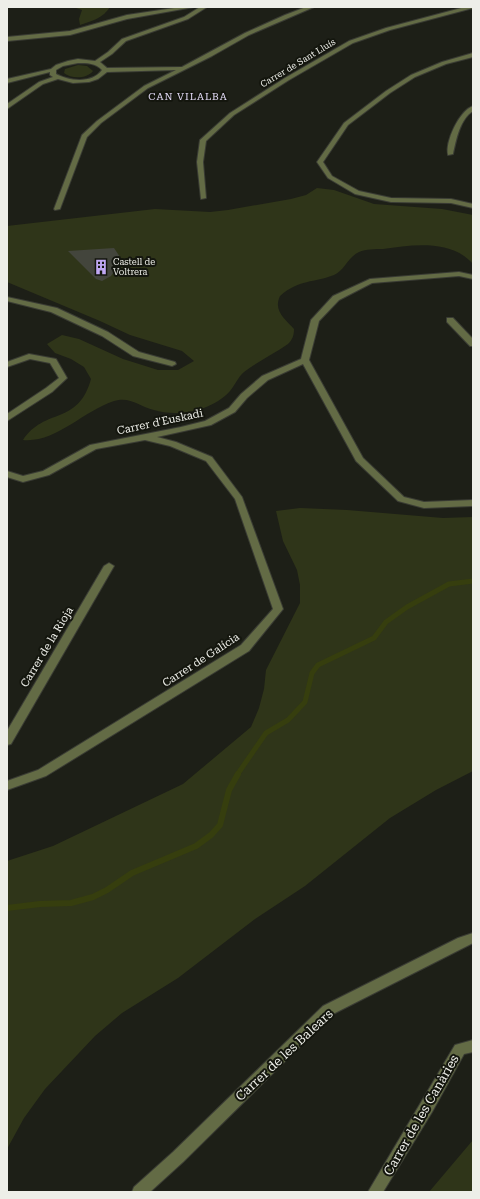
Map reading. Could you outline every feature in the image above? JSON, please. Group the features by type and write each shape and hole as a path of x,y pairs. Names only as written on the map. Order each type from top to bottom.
{"street":[{"path":"7,39 70,33 127,17 191,7"},
{"path":"95,62 117,48 124,40 186,18 204,7"},
{"path":"57,209 84,136 99,122 146,87 185,68 247,34 311,7"},
{"name":"Carrer de Sant Lluís","path":"203,198 200,162 203,140 232,114 287,79 350,42 388,29 471,7"},
{"path":"473,55 444,63 413,76 388,92 346,124 320,162 330,177 357,193 391,200 451,201 473,206"},
{"path":"7,81 52,70 69,62 95,62 100,64 105,70"},
{"path":"7,107 40,83 57,78 70,81 87,81 100,76 105,70 185,68"},
{"path":"52,70 53,75 57,78"},
{"path":"450,154 456,130 469,109 473,108"},
{"path":"473,277 459,274 370,281 336,298 315,320 305,360 359,459 401,499 424,505 473,503"},
{"path":"7,299 54,310 105,334 136,354 172,364"},
{"path":"450,320 473,344"},
{"path":"7,365 29,356 53,361 62,378 49,390 7,418"},
{"name":"Carrer d'Euskadi","path":"7,474 24,479 46,473 93,447 208,423 232,410 244,396 265,378 305,360"},
{"name":"Carrer de Galícia","path":"7,786 42,773 245,648 278,609 238,498 210,459 173,444 145,436"},
{"name":"Carrer de la Rioja","path":"7,741 109,566"},
{"name":"Carrer de les Balears","path":"139,1192 178,1157 328,1010 462,942 473,938"},
{"name":"Carrer de les Canàries","path":"375,1192 427,1107 460,1048 473,1046"}],"green space":[{"path":"73,7 110,7 101,16 80,25 79,19 82,10"},
{"path":"78,65 87,66 93,71 87,76 83,77 75,77 64,73 65,69"},
{"path":"317,188 334,190 374,204 442,209 473,215 473,264 464,256 443,247 418,245 359,252 355,254 341,270 334,275 300,284 280,296 278,301 279,310 294,329 292,339 288,344 244,372 230,391 212,405 189,412 167,413 130,401 114,401 47,437 35,440 23,440 41,423 70,410 78,404 85,394 91,379 84,367 71,359 55,353 47,344 62,335 79,339 123,359 158,370 178,370 194,361 182,351 130,335 7,282 7,226 155,209 210,212 228,210 291,199 306,195"},
{"path":"300,508 347,510 443,518 473,517 473,771 436,790 390,818 305,886 255,919 178,978 122,1013 95,1036 45,1089 24,1118 7,1149 7,861 53,846 183,784 251,727 259,708 264,689 266,670 300,603 300,585 297,570 283,541 276,511"},
{"path":"473,1140 473,1192 429,1192"}],"building":[{"name":"Castell de Voltrera","path":"114,248 122,260 111,276 102,281 96,279 68,251"}],"waterway":[{"path":"237,775 266,733 288,720 305,702 312,673 318,665 374,638 386,622 407,607 449,584 473,581"},
{"path":"7,908 40,904 71,903 93,897 107,890 132,873 196,846 211,835 220,825 229,790 238,774"}],"place":[{"name":"Castell de Voltrera","path":"101,267"}],"district":[{"name":"CAN VILALBA","path":"188,96"}]}
